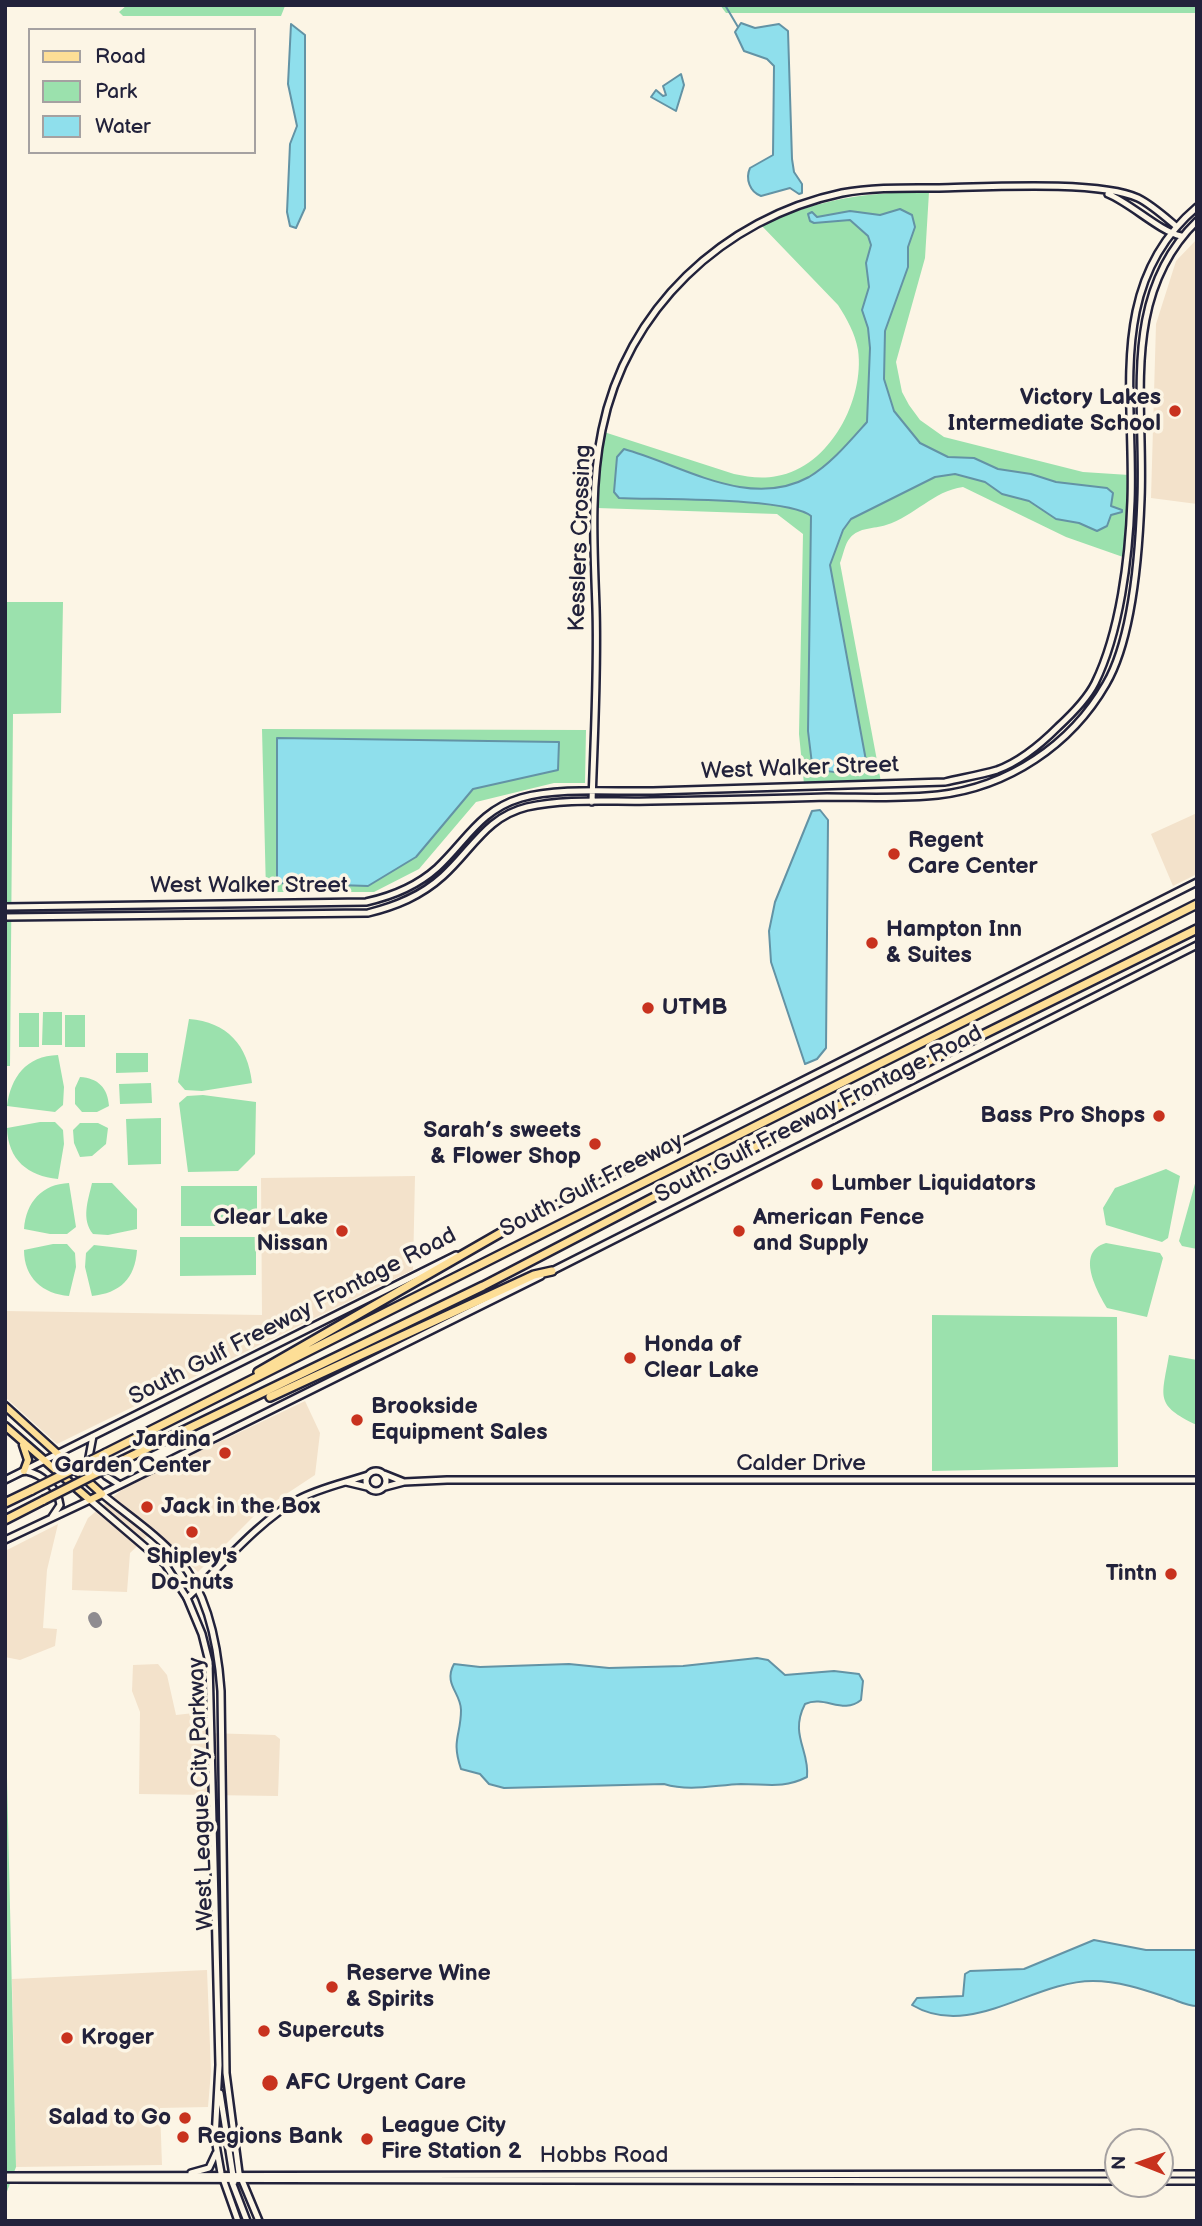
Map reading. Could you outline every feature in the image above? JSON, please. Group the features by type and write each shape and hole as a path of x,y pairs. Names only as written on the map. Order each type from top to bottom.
{"highway":[{"name":"South Gulf Freeway","path":"5,1503 1197,904"},
{"name":"South Gulf Freeway","path":"5,1520 1197,929"},
{"path":"250,1380 266,1364 335,1330 502,1232"},
{"path":"201,1424 243,1409 534,1275 552,1271"}],"main road":[{"name":"West League City Parkway","path":"5,1406 102,1494"},
{"name":"West League City Parkway","path":"5,1426 90,1500"},
{"path":"21,1440 28,1460 24,1471"},
{"name":"South Gulf Freeway Frontage Road","path":"90,1500 102,1494"}],"street":[{"name":"Kesslers Crossing","path":"592,802 596,609 593,556 597,460 602,427 618,375 657,308 686,273 708,255 760,222 840,194 895,188 1079,188 1102,191 1137,198 1177,227"},
{"name":"Kesslers Crossing","path":"1102,191 1127,202 1170,234 1181,236"},
{"name":"West Walker Street","path":"5,906 366,902 385,898 421,880 492,810 523,797 592,792 945,782 999,769 1039,745 1068,718 1094,685 1112,639 1131,501 1129,438 1135,306 1152,262 1170,234 1197,207"},
{"name":"West Walker Street","path":"5,917 368,913 388,908 427,889 497,819 525,808 592,802 939,795 1008,776 1051,749 1075,725 1107,684 1121,648 1140,518 1143,324 1150,293 1181,236 1197,221"},
{"path":"1177,227 1181,236"},
{"name":"South Gulf Freeway Frontage Road","path":"5,1480 1197,882"},
{"name":"South Gulf Freeway Frontage Road","path":"102,1494 552,1271 1197,945"},
{"path":"93,1436 89,1457 106,1476 120,1485"},
{"path":"24,1471 36,1473 54,1489 60,1500 50,1520"},
{"path":"187,1598 266,1522 309,1494 346,1482 369,1475 374,1471 384,1474 385,1487 377,1492 346,1482"},
{"name":"Calder Drive","path":"384,1474 404,1482"},
{"path":"368,1488 366,1481 369,1475"},
{"name":"Calder Drive","path":"385,1487 404,1482 1197,1480"},
{"name":"West League City Parkway","path":"102,1494 178,1559 198,1588 214,1639 219,1670 226,2073 239,2173 259,2221"},
{"name":"South Gulf Freeway Frontage Road","path":"5,1540 90,1500"},
{"name":"West League City Parkway","path":"90,1500 164,1564 187,1598 202,1634 212,1695 219,2065 214,2122 217,2150 227,2173 224,2182 238,2221"},
{"path":"214,1901 222,1901"},
{"path":"216,1978 225,1980"},
{"path":"219,2065 227,2173 247,2221"},
{"path":"191,2174 209,2168 217,2150"},
{"name":"Hobbs Road","path":"5,2178 227,2173 1104,2174"},
{"path":"1174,2174 1197,2174"},
{"name":"Hobbs Road","path":"5,2178 224,2182 1104,2181"},
{"path":"1174,2181 1197,2181"}],"shaded area":[{"name":"Victory Lakes Intermediate School","path":"1197,239 1197,504 1151,498 1156,324 1176,261"},
{"path":"1197,813 1197,874 1173,886 1151,834"},
{"path":"415,1176 413,1270 57,1444 5,1397 5,1311 262,1315 261,1178"},
{"path":"305,1401 320,1433 315,1475 256,1514 198,1572 155,1529 130,1553 127,1592 72,1590 73,1550 88,1518 125,1487"},
{"path":"58,1524 47,1570 43,1628 57,1629 55,1646 20,1660 5,1657 5,1551"},
{"path":"158,1664 167,1675 176,1715 203,1712 207,1733 275,1735 280,1739 278,1796 139,1794 140,1712 132,1691 133,1665"},
{"path":"207,1970 211,2071 208,2107 160,2108 162,2165 16,2167 12,1979"}],"green space":[{"path":"127,5 285,6 281,16 123,16 119,12"},
{"path":"720,5 1197,5 1197,13 726,13"},
{"path":"929,192 925,258 896,362 902,392 920,420 944,437 1083,472 1129,475 1123,557 1066,537 963,487 942,493 896,521 854,534 847,543 840,563 881,782 804,784 799,734 803,534 777,514 597,508 604,432 750,477 777,476 796,470 813,459 828,445 849,409 859,369 857,344 838,305 761,225 803,209 843,199 884,193"},
{"path":"5,602 63,602 61,713 13,714 10,1066 5,1066"},
{"path":"262,729 586,730 585,783 554,783 476,802 419,869 374,892 266,892"},
{"path":"43,1012 62,1012 62,1045 42,1045"},
{"path":"19,1013 39,1013 39,1047 19,1047"},
{"path":"65,1015 85,1015 85,1047 65,1047"},
{"path":"189,1019 214,1025 233,1038 246,1057 252,1083 202,1091 185,1090 178,1082"},
{"path":"116,1053 148,1053 148,1072 116,1073"},
{"path":"58,1055 64,1087 63,1105 55,1112 7,1106 12,1086 22,1070 37,1059"},
{"path":"80,1077 92,1079 101,1085 107,1094 109,1106 97,1112 82,1112 75,1104 75,1088"},
{"path":"151,1083 152,1103 120,1104 119,1084"},
{"path":"203,1095 256,1102 255,1154 238,1171 188,1172 179,1103 187,1096"},
{"path":"161,1118 161,1164 128,1165 126,1119"},
{"path":"55,1122 63,1130 64,1144 58,1179 29,1170 11,1149 7,1128"},
{"path":"80,1123 98,1123 108,1128 106,1144 92,1156 80,1157 74,1143 73,1130"},
{"path":"1166,1169 1180,1176 1168,1238 1162,1242 1106,1225 1103,1208 1115,1188"},
{"path":"1196,1180 1197,1249 1182,1246 1179,1241"},
{"path":"69,1183 76,1227 67,1234 24,1229 28,1211 37,1196 51,1187"},
{"path":"92,1183 112,1183 137,1209 137,1229 108,1235 93,1234 86,1216"},
{"path":"181,1186 257,1186 257,1226 181,1226"},
{"path":"180,1237 256,1237 256,1275 180,1276"},
{"path":"1106,1243 1160,1253 1163,1258 1147,1317 1107,1308 1103,1301 1094,1282 1090,1263 1097,1248"},
{"path":"67,1244 75,1253 76,1267 69,1296 43,1288 27,1269 24,1250"},
{"path":"94,1245 137,1250 133,1269 124,1283 111,1292 92,1296 85,1267 86,1253"},
{"path":"932,1315 1117,1317 1118,1467 932,1471"},
{"path":"1169,1355 1197,1360 1197,1425 1174,1412 1164,1398"},
{"path":"5,1691 16,2167 5,2197"}],"water":[{"path":"741,23 755,28 779,24 788,31 792,159 794,172 802,184 802,193 790,188 761,196 750,185 750,168 773,155 774,66 767,59 744,51 735,32"},
{"path":"291,24 305,35 305,208 296,228 290,226 287,212 290,144 297,126 288,84"},
{"path":"681,74 684,85 676,111 651,97 656,90 663,96 666,95 663,86"},
{"path":"900,209 912,215 915,227 908,247 908,267 885,331 884,379 894,411 920,443 948,457 974,458 998,469 1031,474 1056,482 1107,488 1113,493 1111,506 1122,512 1111,515 1107,526 1097,531 1079,523 1056,519 1029,501 1002,494 985,482 955,474 935,477 851,519 843,530 830,565 867,766 857,773 817,770 812,764 808,731 811,516 777,505 750,502 619,498 614,492 617,457 624,449 716,481 763,489 786,486 809,477 825,466 867,422 870,348 868,328 862,310 869,287 866,263 871,245 868,236 850,220 814,223 810,221 808,214 812,212 817,217 850,211 880,215"},
{"path":"277,738 559,742 558,770 473,789 416,857 368,886 277,883"},
{"path":"820,810 828,820 826,1048 817,1059 805,1064 771,962 769,931 775,902 812,811"},
{"path":"757,1658 768,1660 785,1675 834,1671 859,1674 863,1681 861,1700 854,1704 805,1704 799,1734 806,1759 807,1777 798,1781 693,1788 664,1784 504,1788 489,1784 480,1774 461,1769 457,1744 461,1710 450,1677 454,1664 480,1667 569,1664 609,1668 683,1666"},
{"path":"1094,1940 1146,1950 1197,1950 1197,2006 1130,1986 1093,1981 1070,1983 979,2013 957,2016 934,2014 912,2005 917,1998 963,1996 965,1974 970,1971 1024,1969"}],"waterway":[{"path":"725,5 738,27"}],"taxiway":[{"path":"94,1618 96,1622"}],"place":[{"name":"Victory Lakes Intermediate School","path":"1175,411"},
{"name":"Regent Care Center","path":"894,854"},
{"name":"Hampton Inn & Suites","path":"872,943"},
{"name":"UTMB","path":"648,1008"},
{"name":"Bass Pro Shops","path":"1159,1116"},
{"name":"Sarah’s sweets & Flower Shop","path":"595,1144"},
{"name":"Lumber Liquidators","path":"817,1184"},
{"name":"Clear Lake Nissan","path":"342,1231"},
{"name":"American Fence and Supply","path":"739,1231"},
{"name":"Honda of Clear Lake","path":"630,1358"},
{"name":"Brookside Equipment Sales","path":"357,1420"},
{"name":"Jardina Garden Center","path":"225,1453"},
{"name":"Jack in the Box","path":"147,1507"},
{"name":"Shipley's Do-nuts","path":"192,1532"},
{"name":"Tintn","path":"1171,1574"},
{"name":"Reserve Wine & Spirits","path":"332,1987"},
{"name":"Supercuts","path":"264,2031"},
{"name":"Kroger","path":"67,2038"},
{"name":"AFC Urgent Care","path":"270,2083"},
{"name":"Salad to Go","path":"185,2118"},
{"name":"Regions Bank","path":"183,2137"},
{"name":"League City Fire Station 2","path":"367,2139"}]}
